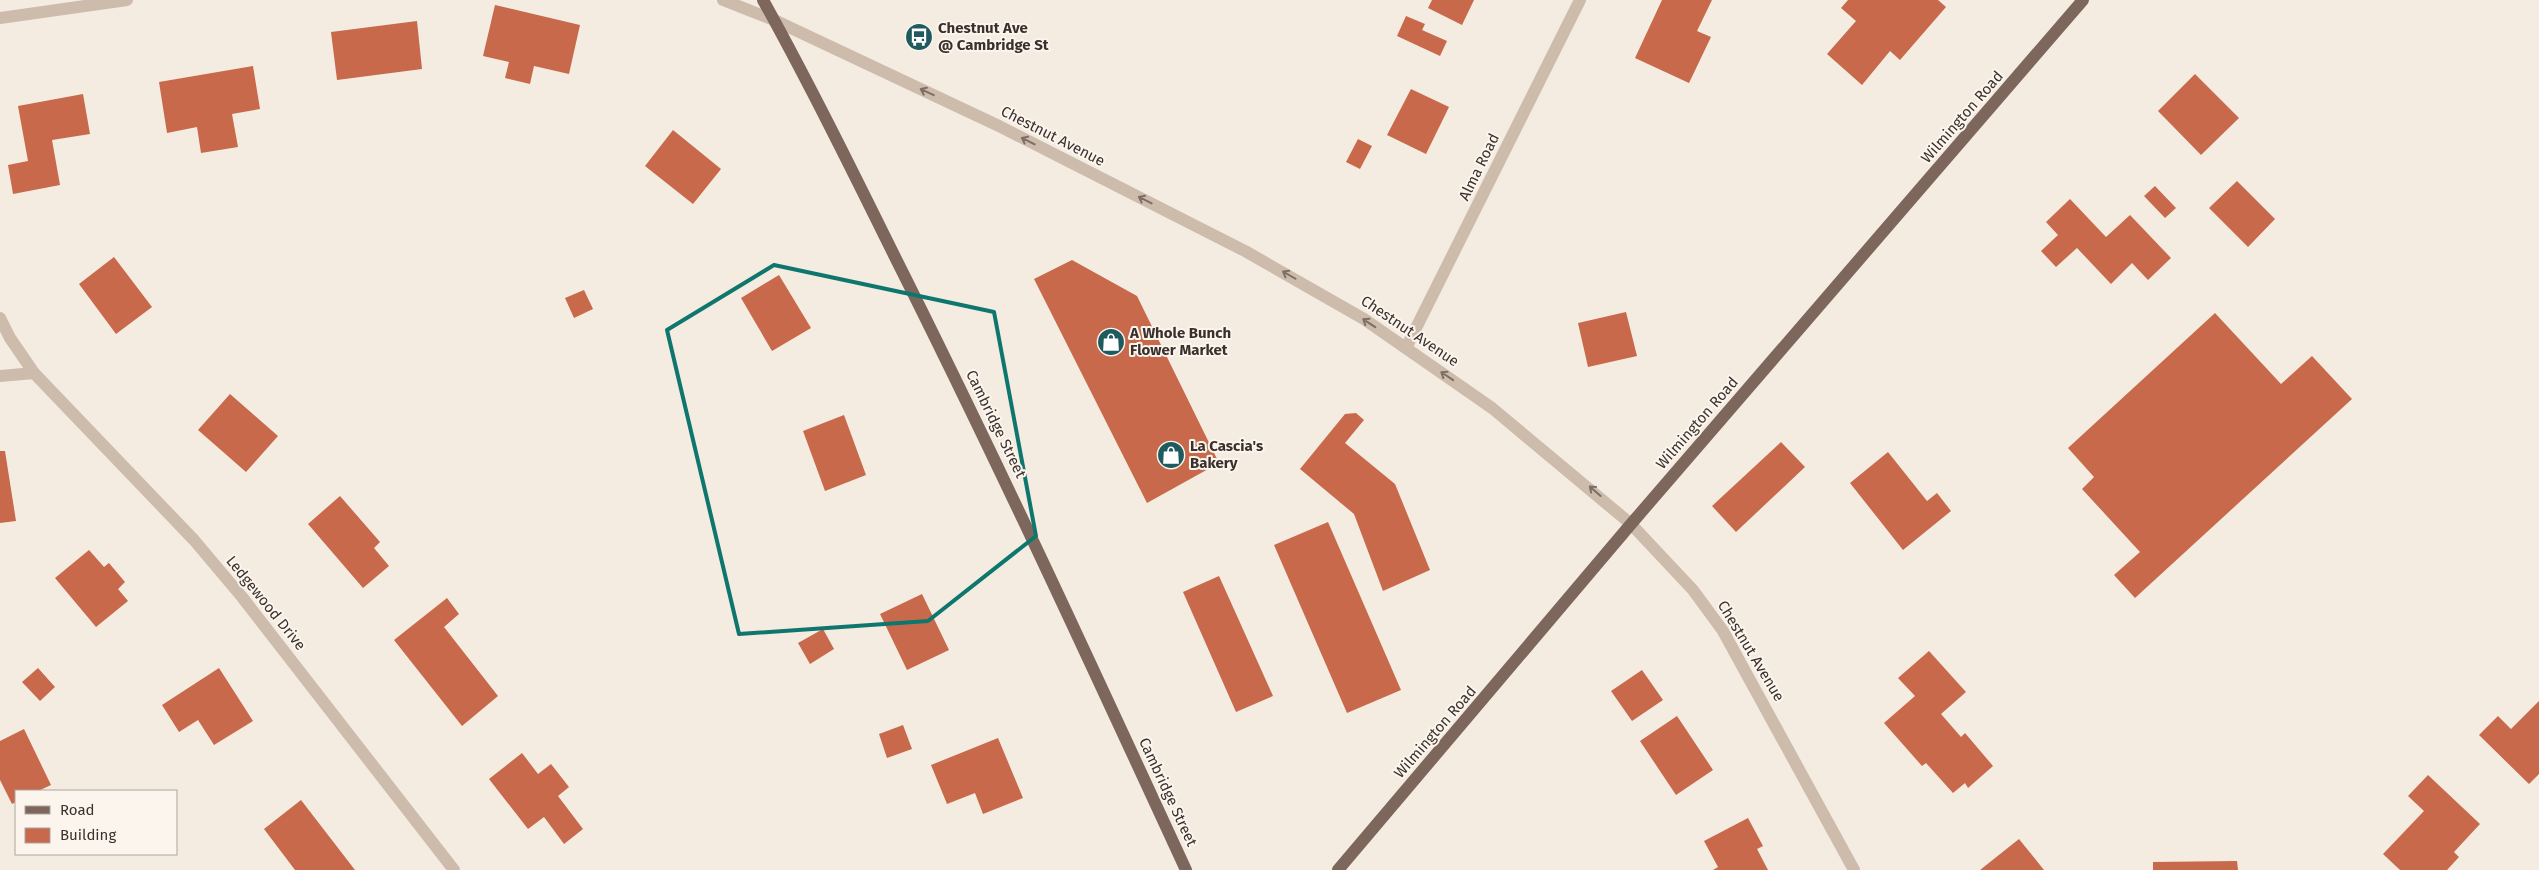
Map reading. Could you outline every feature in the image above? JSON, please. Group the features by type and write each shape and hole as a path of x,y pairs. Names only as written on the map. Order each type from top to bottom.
{"main road":[{"name":"Cambridge Street","path":"763,0 971,409 1040,552 1186,870"},
{"name":"Wilmington Road","path":"1338,870 1631,524 2084,0"}],"street":[{"path":"0,18 126,0"},
{"name":"Chestnut Avenue","path":"723,0 774,20 999,126 1245,251 1331,300 1406,348 1492,408 1631,524 1681,576 1723,631 1854,870"},
{"name":"Alma Road","path":"1406,348 1580,0"},
{"name":"Ledgewood Drive","path":"0,318 10,338 34,373 194,540 248,605 454,870"},
{"path":"0,376 34,373"}],"highlighted area":[{"path":"774,265 994,312 1036,536 928,621 739,634 667,330"}],"building":[{"path":"1432,0 1474,0 1462,25 1428,8"},
{"path":"1662,0 1712,0 1697,31 1711,37 1689,83 1635,58"},
{"path":"1848,0 1938,0 1946,7 1900,60 1890,51 1862,85 1827,54 1856,21 1841,8"},
{"path":"495,5 580,25 569,74 534,66 530,84 505,78 509,62 483,56"},
{"path":"1406,16 1425,24 1422,30 1447,41 1440,56 1397,36"},
{"path":"417,21 422,69 337,80 331,32"},
{"path":"253,66 260,109 232,114 238,147 201,153 197,127 167,133 159,82"},
{"path":"2195,74 2239,118 2201,155 2158,111"},
{"path":"1411,89 1449,107 1426,154 1387,135"},
{"path":"83,94 90,134 52,140 60,185 13,194 8,165 28,161 18,106"},
{"path":"673,130 721,169 693,204 645,166"},
{"path":"1358,139 1372,146 1360,169 1346,162"},
{"path":"2237,181 2275,219 2248,247 2209,208"},
{"path":"2155,186 2176,208 2165,218 2144,196"},
{"path":"2070,199 2106,237 2130,215 2171,258 2148,280 2132,263 2111,284 2077,248 2056,267 2041,251 2058,235 2046,222"},
{"path":"114,257 152,307 116,334 79,284"},
{"path":"1072,260 1137,296 1219,463 1147,503 1034,279"},
{"path":"779,275 811,328 772,351 741,298"},
{"path":"584,290 593,309 574,318 565,298"},
{"path":"1626,312 1637,356 1588,367 1578,323"},
{"path":"2215,313 2281,384 2312,356 2352,399 2135,598 2114,575 2140,552 2082,489 2094,477 2068,448"},
{"path":"230,394 278,436 246,472 198,430"},
{"path":"1356,413 1364,420 1345,443 1395,484 1430,570 1383,591 1354,514 1300,469 1345,414"},
{"path":"844,415 866,475 825,491 803,431"},
{"path":"1781,442 1805,467 1736,532 1712,506"},
{"path":"0,451 5,451 16,521 0,523"},
{"path":"1888,452 1927,501 1937,493 1951,511 1903,550 1850,483"},
{"path":"340,496 380,542 374,548 389,566 363,588 308,524"},
{"path":"1328,522 1401,690 1347,713 1274,545"},
{"path":"89,550 104,567 109,563 125,582 118,589 128,601 96,627 55,578"},
{"path":"1219,576 1273,696 1236,712 1183,592"},
{"path":"922,594 949,650 907,670 880,614"},
{"path":"447,598 459,614 444,627 498,696 462,726 394,640"},
{"path":"823,629 834,649 810,664 798,643"},
{"path":"1929,651 1966,692 1941,714 1961,737 1965,733 1993,766 1968,788 1965,783 1953,793 1926,763 1922,766 1884,723 1915,696 1898,678"},
{"path":"38,668 55,687 40,701 22,682"},
{"path":"219,668 253,721 214,745 198,720 179,732 162,705"},
{"path":"1642,670 1663,700 1632,721 1611,691"},
{"path":"2539,701 2539,774 2529,784 2479,735 2498,716 2511,729"},
{"path":"1677,716 1713,770 1676,795 1640,741"},
{"path":"903,725 912,749 887,758 879,734"},
{"path":"24,729 51,785 40,790 15,790 15,802 12,804 0,780 0,741"},
{"path":"998,738 1023,798 983,814 975,793 947,804 931,765"},
{"path":"522,753 538,774 551,764 569,787 558,796 583,829 564,844 544,817 528,829 489,779"},
{"path":"2428,775 2480,824 2454,852 2459,857 2447,870 2400,870 2383,854 2424,811 2408,796"},
{"path":"301,800 355,870 295,870 264,829"},
{"path":"1748,818 1763,846 1757,849 1768,870 1713,870 1718,867 1704,841"},
{"path":"2019,839 2044,870 1980,870"},
{"path":"2237,861 2238,870 2153,870 2153,862"}],"place":[{"name":"Chestnut Ave @ Cambridge St","path":"919,37"},
{"name":"A Whole Bunch Flower Market","path":"1111,342"},
{"name":"La Cascia's Bakery","path":"1171,455"}]}
